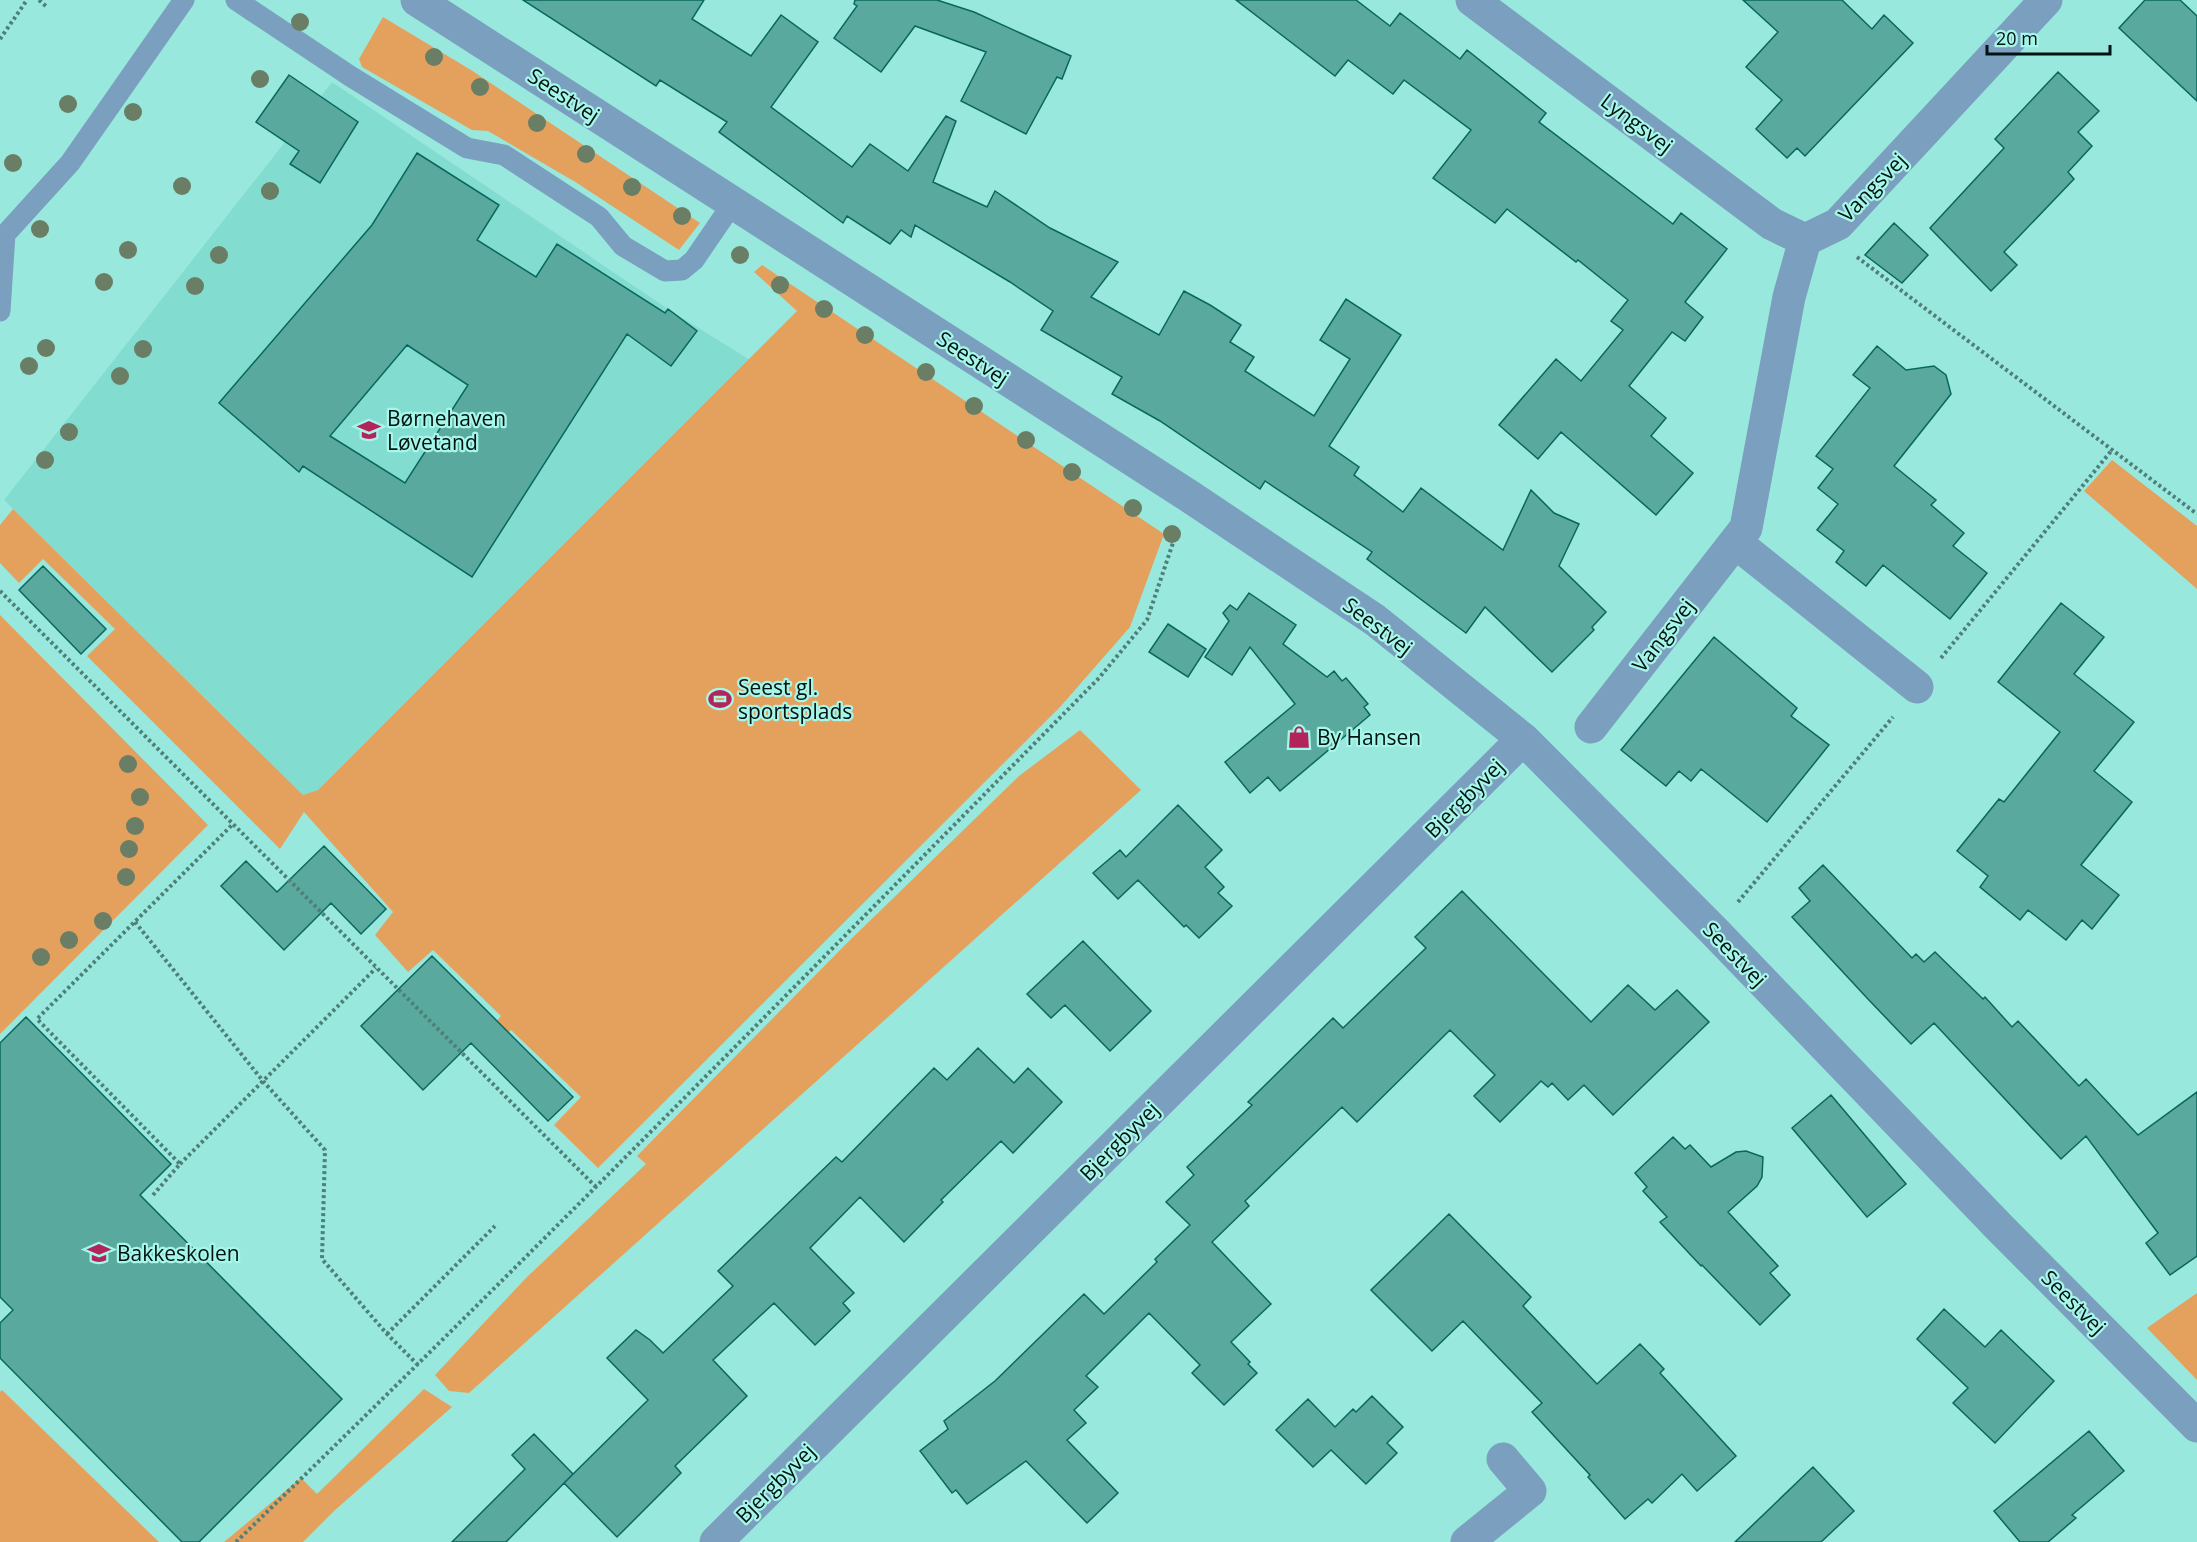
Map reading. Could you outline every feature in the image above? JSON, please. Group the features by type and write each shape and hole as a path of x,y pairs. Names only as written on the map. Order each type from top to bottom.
{"street":[{"name":"Seestvej","path":"417,0 1189,496 1374,620 1523,739 1714,931 2009,1238 2197,1426"},
{"name":"Lyngsvej","path":"1472,0 1772,224 1814,235"},
{"name":"Vangsvej","path":"1591,727 1746,528 1789,297 1814,235 1838,224 2046,0"},
{"path":"1735,543 1917,687"},
{"name":"Bjergbyvej","path":"716,1542 1523,739"},
{"path":"1467,1542 1530,1491 1503,1459"}],"lane":[{"path":"0,311 3,237 70,163 184,0"},
{"path":"236,0 340,69 467,148 504,155 599,217 623,246 665,270 682,270 694,260 733,203"}],"path":[{"path":"0,37 27,0"},
{"path":"39,0 47,7"},
{"path":"1814,235 2197,514"},
{"path":"236,1542 596,1187 1099,678 1147,620 1189,496"},
{"path":"0,591 596,1187"},
{"path":"180,1164 37,1019 233,824"},
{"path":"135,922 263,1081 326,1150 322,1259 387,1334 418,1365"},
{"path":"153,1195 180,1164 376,968"},
{"path":"387,1334 495,1226"}],"shaded area":[{"path":"383,17 471,70 700,223 679,250 577,183 488,131 472,130 362,67 359,59"},
{"name":"Børnehaven Løvetand","path":"332,82 668,309 750,360 318,790 303,795 4,500"},
{"name":"Seest gl. sportsplads","path":"762,265 1164,534 1130,627 1061,706 598,1168 554,1125 581,1097 511,1030 485,1053 477,1043 501,1016 433,950 408,972 375,935 393,912 304,812 280,849 87,656 115,629 43,559 19,583 0,563 0,525 13,509 303,795 318,790 797,311 754,272"},
{"path":"2112,460 2197,526 2197,589 2084,491"},
{"path":"0,615 208,825 0,1034"},
{"path":"1080,730 1141,790 469,1393 449,1391 435,1375 526,1278 646,1164 637,1156 847,943 1019,776"},
{"path":"2197,1293 2197,1380 2147,1328"},
{"path":"424,1389 452,1407 334,1511 303,1542 224,1542 301,1478 317,1494"},
{"path":"2,1390 159,1542 0,1542 0,1392"}],"building":[{"path":"523,0 704,0 692,19 751,56 781,15 818,42 771,107 852,167 870,144 908,171 946,116 956,121 933,182 987,207 995,191 1050,228 1118,262 1091,297 1159,335 1184,291 1210,305 1241,325 1230,342 1254,357 1245,371 1314,416 1350,359 1320,340 1346,299 1401,335 1329,446 1359,467 1354,475 1403,512 1421,488 1503,550 1531,490 1554,513 1579,524 1559,566 1606,612 1592,627 1594,630 1552,672 1485,607 1466,633 1367,559 1372,552 1265,481 1260,489 1160,421 1112,394 1122,377 1041,330 1053,311 1010,282 915,225 911,237 901,230 890,244 847,216 843,223 719,132 727,122 660,80 656,86"},
{"path":"855,0 937,0 974,12 1071,56 1062,79 1057,77 1026,134 961,101 986,52 915,26 881,72 834,38 857,6 854,4"},
{"path":"1236,0 1356,0 1390,26 1400,13 1460,59 1467,50 1546,113 1539,122 1673,224 1681,213 1727,249 1685,302 1703,317 1685,341 1672,332 1629,386 1666,418 1651,436 1693,473 1656,515 1561,432 1538,459 1499,425 1556,359 1581,381 1623,330 1611,321 1628,300 1578,260 1576,262 1507,209 1495,223 1433,178 1471,130 1404,80 1393,94 1348,60 1335,76"},
{"path":"1743,0 1842,0 1872,29 1884,15 1913,43 1805,156 1797,148 1787,158 1756,129 1782,100 1746,67 1778,32"},
{"path":"2145,0 2180,0 2197,16 2197,101 2119,28"},
{"path":"2058,72 2099,111 2078,132 2092,146 2068,172 2074,179 2004,252 2017,265 1991,291 1930,228 2004,148 1995,139"},
{"path":"289,75 358,122 320,183 290,164 299,151 256,122"},
{"path":"417,153 499,205 477,240 536,277 557,244 665,313 668,309 697,331 671,366 627,334 472,577 303,466 299,472 219,403 372,225","holes":["407,345 468,385 405,483 330,436"]},
{"path":"1894,223 1928,255 1902,283 1865,255"},
{"path":"1877,346 1906,370 1934,366 1946,375 1951,394 1894,466 1936,500 1931,505 1964,533 1953,546 1987,573 1950,619 1883,565 1866,586 1836,562 1844,551 1817,530 1838,504 1818,488 1833,469 1816,456 1870,388 1853,375"},
{"path":"43,566 106,629 81,654 19,590"},
{"name":"By Hansen","path":"1249,593 1296,625 1283,644 1327,677 1334,671 1342,681 1346,678 1368,704 1364,707 1370,715 1280,791 1268,777 1250,793 1225,762 1295,704 1250,647 1232,675 1205,657 1229,621 1223,613 1230,605 1237,610"},
{"path":"2061,603 2104,637 2074,674 2134,722 2094,771 2132,802 2081,865 2119,895 2092,929 2082,920 2066,940 2028,910 2020,920 1980,887 1988,876 1957,851 1999,799 2004,802 2060,732 1998,682"},
{"path":"1168,624 1206,649 1188,677 1149,652"},
{"path":"1714,637 1797,708 1791,716 1829,745 1767,822 1701,769 1691,781 1679,771 1666,786 1621,750"},
{"path":"1178,805 1222,850 1205,867 1224,887 1218,893 1232,906 1199,938 1186,925 1184,927 1138,880 1118,899 1093,873 1120,850 1126,857"},
{"path":"324,846 386,909 361,934 331,903 284,950 221,886 246,861 277,892"},
{"path":"1823,865 1912,958 1916,954 1924,962 1935,952 1983,999 1985,997 2012,1027 2018,1021 2079,1086 2086,1079 2138,1135 2197,1092 2197,1256 2170,1275 2146,1243 2158,1233 2086,1136 2061,1159 1934,1023 1911,1044 1867,998 1792,917 1810,901 1799,888"},
{"path":"1462,891 1591,1022 1628,985 1655,1010 1677,990 1709,1022 1613,1115 1584,1085 1568,1100 1552,1083 1548,1087 1541,1081 1500,1122 1474,1096 1495,1075 1450,1030 1357,1122 1342,1107 1245,1201 1249,1206 1212,1242 1271,1304 1231,1342 1257,1373 1224,1405 1192,1373 1200,1365 1149,1313 1086,1376 1098,1387 1074,1410 1086,1423 1067,1440 1118,1493 1087,1523 1026,1461 967,1504 956,1490 952,1493 920,1451 948,1429 944,1421 995,1381 1084,1294 1104,1314 1157,1262 1155,1259 1190,1225 1166,1202 1194,1175 1187,1167 1252,1105 1248,1102 1333,1018 1343,1028 1426,948 1415,937"},
{"path":"1083,941 1151,1011 1110,1051 1065,1005 1051,1018 1027,994"},
{"path":"432,956 573,1097 548,1121 471,1043 423,1090 361,1026"},
{"name":"Bakkeskolen","path":"26,1017 171,1164 140,1195 342,1399 199,1542 182,1542 0,1358 0,1323 13,1310 0,1297 0,1043"},
{"path":"978,1048 1014,1083 1028,1068 1062,1102 1013,1153 1001,1141 941,1200 943,1202 904,1242 860,1197 810,1248 854,1293 843,1303 850,1311 815,1345 774,1303 713,1360 747,1396 675,1466 681,1473 617,1537 564,1483 648,1400 607,1358 636,1330 663,1353 733,1286 718,1271 836,1157 842,1162 934,1068 947,1080"},
{"path":"1831,1095 1906,1184 1867,1217 1792,1128"},
{"path":"1673,1137 1685,1149 1690,1145 1711,1167 1736,1152 1746,1151 1763,1157 1762,1177 1757,1186 1728,1212 1778,1266 1770,1273 1790,1295 1760,1325 1660,1222 1667,1217 1643,1191 1647,1187 1635,1173"},
{"path":"1449,1214 1531,1297 1523,1306 1597,1384 1640,1344 1664,1369 1660,1373 1736,1456 1697,1491 1682,1474 1652,1503 1648,1499 1625,1519 1588,1477 1590,1475 1532,1412 1542,1403 1463,1321 1432,1351 1371,1290"},
{"path":"1944,1309 1985,1347 2001,1330 2054,1381 1995,1443 1953,1403 1968,1388 1917,1339"},
{"path":"1372,1396 1403,1427 1387,1443 1397,1453 1366,1484 1331,1450 1313,1467 1276,1430 1308,1399 1335,1427 1353,1409 1356,1412"},
{"path":"2089,1431 2124,1471 2072,1515 2076,1518 2048,1542 2020,1542 1994,1511"},
{"path":"534,1434 573,1474 506,1542 452,1542 525,1469 512,1455"},
{"path":"1813,1467 1854,1511 1821,1542 1735,1542"}],"place":[{"name":"Børnehaven Løvetand","path":"369,430"},
{"name":"Seest gl. sportsplads","path":"720,699"},
{"name":"By Hansen","path":"1299,737"},
{"name":"Bakkeskolen","path":"99,1253"}]}
